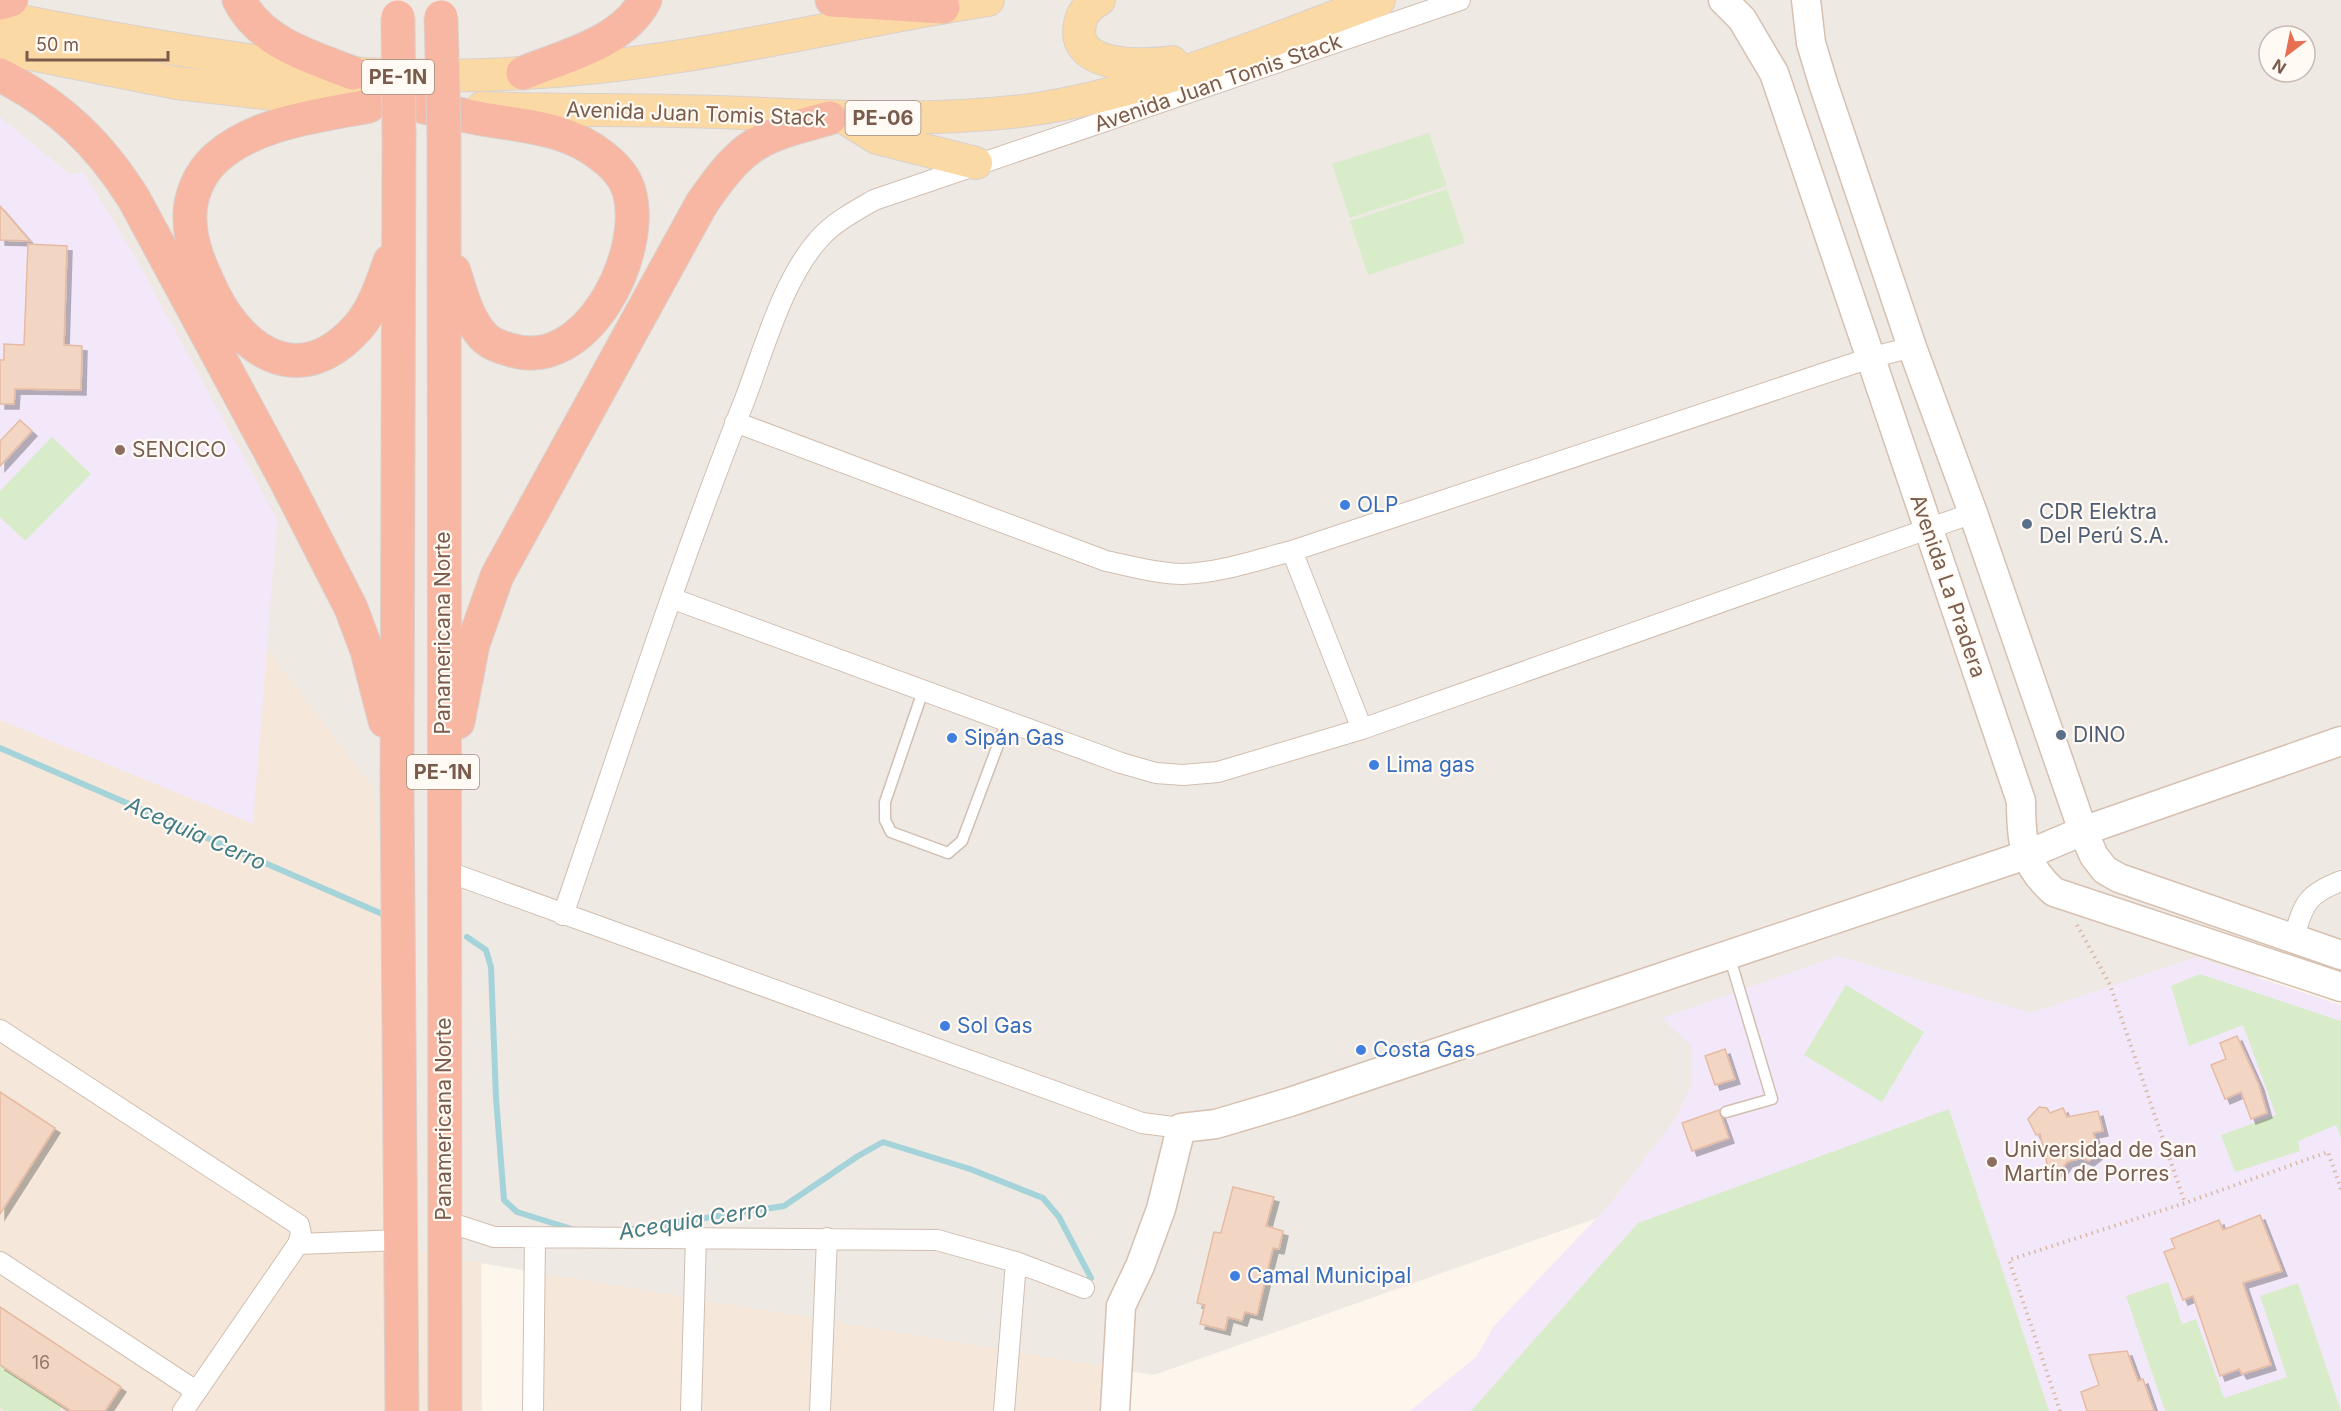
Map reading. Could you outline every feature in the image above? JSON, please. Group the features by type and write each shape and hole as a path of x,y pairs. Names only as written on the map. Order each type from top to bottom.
{"highway":[{"path":"0,3 11,0"},
{"path":"238,0 268,33 294,51 353,73"},
{"path":"523,73 603,40 627,24 645,0"},
{"path":"847,1 964,3"},
{"name":"Panamericana Norte","path":"397,8 399,136 396,243 402,1411"},
{"name":"Panamericana Norte","path":"441,9 445,244 443,797 445,1411"},
{"path":"0,75 51,105 86,136 111,163 134,199 279,468 351,608 367,651 398,782"},
{"path":"369,106 295,121 233,145 214,159 201,177 191,199 190,220 194,248 220,307 239,334 255,349 276,359 298,361 320,357 339,345 359,325 377,296 396,243"},
{"path":"424,107 551,130 578,141 619,171 629,190 632,238 625,262 612,291 580,333 565,345 545,354 523,354 485,339 470,319 445,244"},
{"path":"443,797 473,644 497,576 685,231 733,160 752,144 776,133 837,118"}],"main road":[{"path":"1099,0 1091,4 1082,16 1079,27 1082,42 1090,53 1103,60 1123,64 1150,65 1247,50"},
{"name":"Avenida Juan Tomis Stack","path":"0,48 177,83 369,106 734,112 837,118 947,118 1031,109 1129,88 1247,50 1379,0"},
{"name":"Avenida Juan Tomis Stack","path":"0,18 204,54 353,73 420,76 584,69 694,55 964,3"},
{"path":"837,118 877,138 976,163"}],"street":[{"name":"Avenida Juan Tomis Stack","path":"563,915 671,598 735,422 781,305 799,270 819,239 841,220 874,200 976,163 1460,0"},
{"name":"Avenida La Pradera","path":"1723,0 1742,19 1774,73 2021,801 2021,834 2026,855 2038,878 2083,915 2341,987"},
{"path":"1806,0 1811,43 1823,83 1912,347 1973,513 2083,831 2094,856 2105,870 2119,878 2341,955"},
{"path":"735,422 1106,561 1183,574 1214,570 1292,552 1870,358 1912,347"},
{"path":"671,598 1121,763 1156,773 1183,775 1218,772 1362,729 1973,513"},
{"path":"1292,552 1362,729"},
{"path":"1992,714 2036,699"},
{"path":"443,870 1142,1123 1181,1128 1216,1125 1290,1102 2026,855 2083,831 2341,741"},
{"path":"2083,915 2105,870"},
{"path":"2294,940 2303,907 2313,894 2341,881"},
{"path":"0,1030 299,1225 302,1234 298,1244 183,1411"},
{"path":"1115,1411 1121,1306 1140,1266 1161,1209 1181,1128"},
{"path":"445,1221 494,1237 937,1239 1016,1262 1084,1288"},
{"path":"691,1411 696,1237"},
{"path":"533,1411 535,1238"},
{"path":"820,1411 827,1238"},
{"path":"298,1244 401,1240"},
{"path":"0,1262 196,1391"},
{"path":"1004,1411 1016,1262"}],"lane":[{"path":"923,691 885,802 885,820 891,832 939,850 948,853 962,841 1007,722"},
{"path":"1726,1112 1772,1099 1728,955"}],"path":[{"path":"2083,915 2110,985 2186,1203"},
{"path":"2060,1411 2009,1260 2186,1203 2328,1152 2341,1189"}],"shaded area":[{"path":"0,0 479,754 482,1411 0,1411"},
{"path":"0,0 2341,0 2341,945 2043,1060 1154,1375 420,1253 373,788 0,299"},
{"name":"SENCICO","path":"0,117 69,174 84,173 134,255 277,519 253,824 0,720"},
{"name":"Universidad de San Martín de Porres","path":"1838,956 2031,1013 2196,957 2341,1005 2341,1411 1410,1411 1477,1356 1494,1326 1609,1205 1676,1118 1692,1083 1692,1047 1662,1018"},
{"path":"526,1227 1081,1252 1113,1411 527,1411"}],"green space":[{"path":"1429,133 1447,186 1350,218 1332,164"},
{"path":"1447,189 1465,243 1368,275 1350,221"},
{"path":"52,437 91,474 25,541 0,517 0,491"},
{"path":"2200,974 2341,1021 2341,1138 2336,1125 2298,1141 2300,1151 2235,1172 2221,1135 2276,1115 2243,1025 2189,1046 2171,986"},
{"path":"1846,985 1924,1032 1882,1102 1804,1055"},
{"path":"1949,1109 2049,1411 1471,1411 1638,1223"},
{"path":"2168,1282 2182,1324 2196,1319 2224,1398 2287,1377 2260,1296 2298,1283 2341,1411 2165,1411 2126,1296"},
{"path":"0,1365 62,1406 59,1411 5,1411 0,1408"}],"building":[{"path":"0,206 30,241 0,240"},
{"path":"28,244 67,246 64,345 82,346 81,390 15,389 14,404 0,404 0,360 4,360 4,344 24,345"},
{"path":"20,420 32,431 0,466 0,441"},
{"path":"2237,1036 2259,1085 2267,1113 2251,1119 2241,1092 2225,1099 2211,1065 2226,1059 2220,1043"},
{"path":"1725,1049 1735,1079 1715,1085 1705,1056"},
{"path":"0,1092 55,1128 0,1214"},
{"path":"2039,1107 2047,1108 2050,1113 2063,1108 2067,1117 2098,1111 2103,1131 2093,1133 2100,1152 2089,1161 2081,1158 2067,1162 2060,1173 2048,1168 2040,1134 2036,1135 2028,1119"},
{"path":"1719,1110 1729,1138 1692,1151 1682,1123"},
{"name":"Camal Municipal","path":"1233,1187 1274,1197 1266,1226 1283,1231 1279,1249 1273,1248 1257,1315 1245,1312 1242,1321 1228,1317 1225,1330 1200,1324 1205,1305 1197,1303 1214,1232 1221,1233"},
{"path":"2260,1215 2282,1271 2243,1283 2271,1365 2242,1374 2239,1369 2220,1376 2193,1296 2183,1300 2164,1252 2175,1248 2171,1239 2219,1220 2223,1230"},
{"path":"0,1307 121,1387 105,1411 71,1411 0,1365"},
{"path":"2127,1351 2138,1381 2143,1379 2154,1411 2087,1411 2081,1392 2099,1385 2089,1355"}],"waterway":[{"name":"Acequia Cerro","path":"0,748 387,916"},
{"name":"Acequia Cerro","path":"467,937 486,950 491,967 496,1098 504,1200 517,1212 575,1230"},
{"name":"Acequia Cerro","path":"633,1229 784,1206 858,1156 883,1142 970,1169 1043,1198 1059,1217 1091,1278"}],"place":[{"name":"SENCICO","path":"120,450"},
{"name":"OLP","path":"1345,505"},
{"name":"CDR Elektra Del Perú S.A.","path":"2027,524"},
{"name":"DINO","path":"2061,735"},
{"name":"Sipán Gas","path":"952,738"},
{"name":"Lima gas","path":"1374,765"},
{"name":"Sol Gas","path":"945,1026"},
{"name":"Costa Gas","path":"1361,1050"},
{"name":"Universidad de San Martín de Porres","path":"1992,1162"},
{"name":"Camal Municipal","path":"1235,1276"}]}
